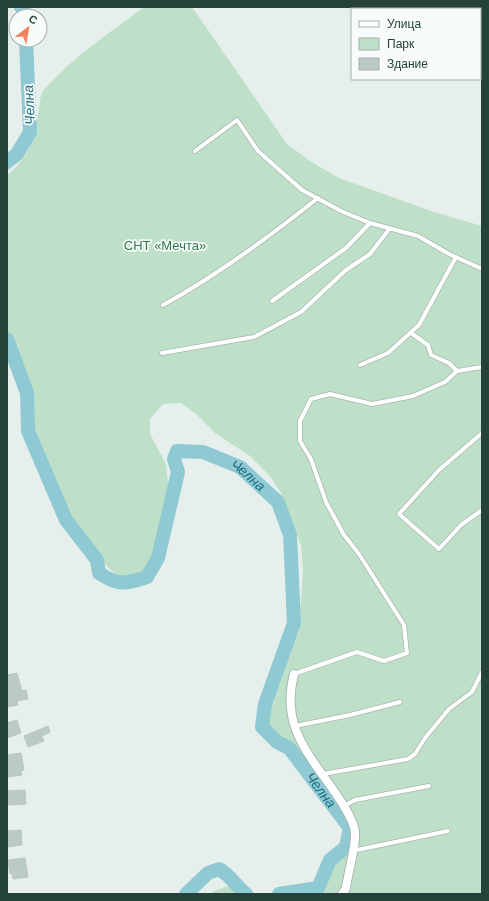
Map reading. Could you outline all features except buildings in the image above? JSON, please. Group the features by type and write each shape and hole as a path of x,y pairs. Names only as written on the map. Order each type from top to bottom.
{"street":[{"path":"294,674 290,690 294,726 304,749 344,806 355,833 346,888 342,894"}],"lane":[{"path":"195,151 237,120 258,151 302,190 370,223 418,236 456,257 482,269"},
{"path":"163,305 193,289 280,228 318,198"},
{"path":"272,300 346,248 370,223"},
{"path":"162,353 254,337 301,312 340,275 370,254 390,228"},
{"path":"360,365 388,353 419,325 456,257"},
{"path":"411,333 428,345 431,355 449,363 457,371"},
{"path":"294,674 358,652 384,661 407,653 404,625 359,554 344,535 326,502 311,459 300,442 300,421 311,399 330,394 372,404 413,396 445,382 457,371 482,367"},
{"path":"482,433 439,470 399,514 439,549 461,524 482,510"},
{"path":"323,774 408,759 415,754 425,738 449,709 472,692 482,672"},
{"path":"294,726 350,715 400,702"},
{"path":"344,806 355,800 429,786"},
{"path":"352,851 448,831"}],"green space":[{"name":"СНТ «Мечта»","path":"144,7 192,7 287,144 310,161 339,178 434,212 482,226 482,894 268,894 301,889 317,882 331,870 343,847 345,839 344,822 264,723 263,714 267,697 299,632 303,570 301,545 281,493 269,475 250,456 215,433 196,414 181,403 163,404 150,419 150,434 166,464 172,516 170,528 152,575 142,581 126,581 113,572 94,553 67,515 42,460 30,411 23,363 14,346 7,341 7,175 21,162 30,146 43,91 78,57"},
{"path":"224,887 234,887 259,894 210,894"}],"waterway":[{"name":"Челна","path":"7,162 17,154 30,132 26,48"},
{"name":"Челна","path":"7,339 27,393 28,431 66,520 97,560 99,573 117,582 128,582 147,577 158,558 178,472 174,459 177,451 203,452 240,467 278,502 290,535 294,623 265,704 262,727 277,742 289,748 350,828 346,847 330,860 318,888 279,894"},
{"name":"Челна","path":"186,894 208,873 219,869 246,894"}]}
